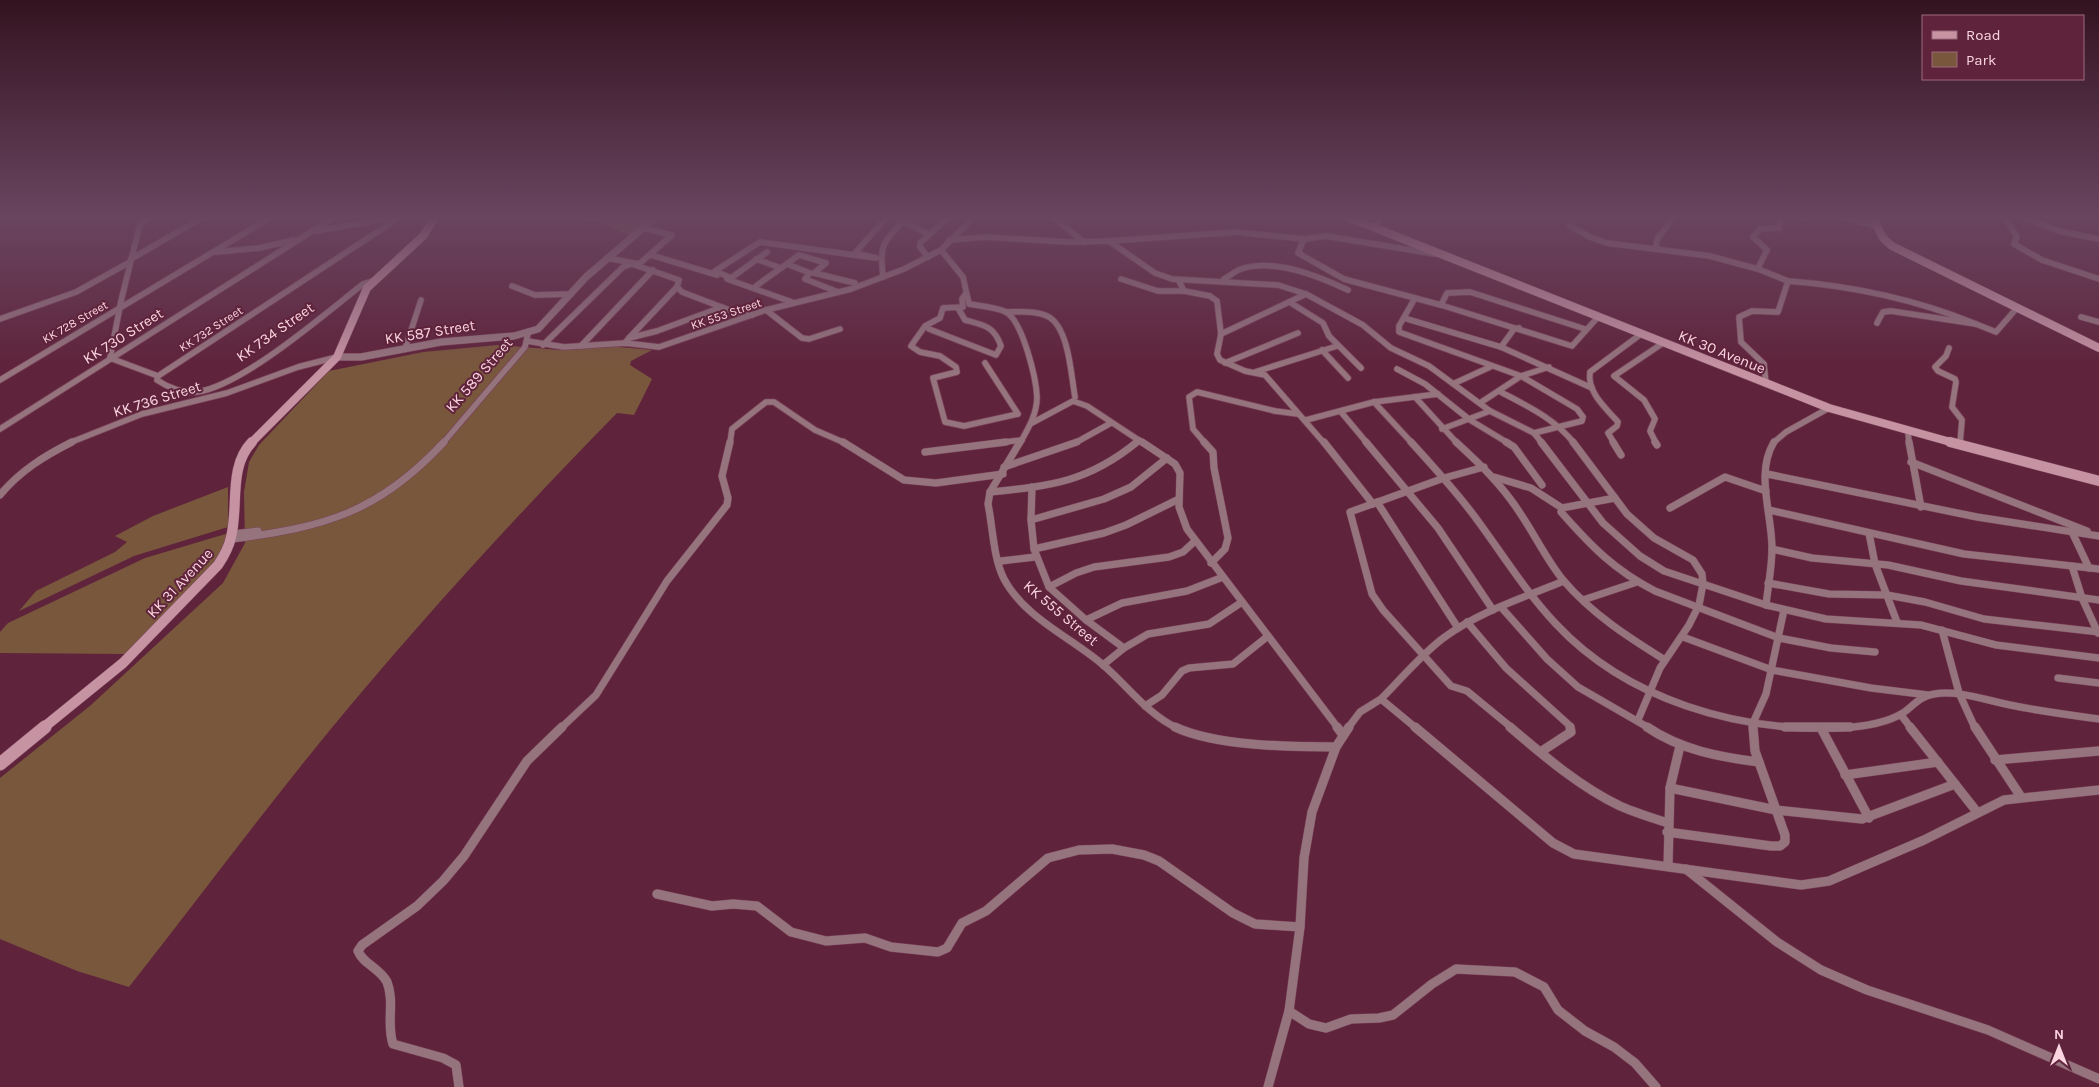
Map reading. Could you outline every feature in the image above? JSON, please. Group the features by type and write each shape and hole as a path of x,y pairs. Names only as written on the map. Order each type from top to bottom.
{"main road":[{"name":"KK 31 Avenue","path":"0,764 139,648 210,575 226,554 233,537 234,491 239,460 256,436 337,357 363,296 373,280 388,267"},
{"name":"KK 30 Avenue","path":"1474,267 1829,408 1908,431 2099,481"},
{"path":"1933,267 2099,348"}],"street":[{"path":"0,319 76,292 120,267"},
{"path":"129,267 110,358 158,376 157,380 162,383 197,392 202,398"},
{"name":"KK 728 Street","path":"0,380 191,267"},
{"name":"KK 730 Street","path":"0,429 256,267"},
{"name":"KK 732 Street","path":"158,376 323,267"},
{"path":"528,337 545,323 598,267"},
{"path":"543,345 618,272 627,267"},
{"path":"627,341 677,287 679,280 642,267"},
{"path":"694,267 793,302"},
{"path":"719,267 714,270 730,278 746,267"},
{"path":"756,286 783,267"},
{"path":"787,267 810,273 805,279 838,292"},
{"path":"822,267 814,273 855,283"},
{"path":"881,267 883,277"},
{"name":"KK 553 Street","path":"659,347 766,310 838,292 883,277 906,267"},
{"path":"956,267 966,282 968,301 973,307 1006,312 1023,311 1050,317 1062,330 1075,397"},
{"path":"1147,267 1155,272 1180,281 1219,280 1278,284 1306,294 1364,324 1392,348 1429,366 1490,411 1534,433 1556,459 1586,503 1603,523 1640,556 1664,571 1703,586 1784,610 1826,619 1921,625 1996,645 2099,658"},
{"path":"1323,267 1344,279 1520,328 1572,346 1575,345 1585,329 1598,317"},
{"path":"1753,267 1788,281 1854,286 1888,293 1941,309 1999,332 2016,309"},
{"path":"2062,267 2099,279"},
{"path":"1219,280 1229,278 1238,270 1277,268 1309,274 1348,290"},
{"path":"581,346 653,270"},
{"path":"1121,279 1158,291 1205,294 1217,301 1221,334 1218,358 1225,363 1265,375 1306,420 1375,503 1458,628"},
{"name":"KK 734 Street","path":"197,392 216,386 260,359 363,284 373,280"},
{"path":"1180,281 1184,292"},
{"path":"1766,384 1768,371 1766,363 1741,342 1739,317 1752,310 1778,312 1788,281"},
{"path":"512,286 535,295 571,294"},
{"path":"677,287 682,292 752,316"},
{"path":"1441,305 1447,293 1470,292 1585,329"},
{"path":"966,293 962,299 963,306 944,308 940,318 925,326 911,346 920,352 940,356 956,368 957,372 933,378 945,422 964,426 1018,414 985,363"},
{"path":"1221,334 1291,303 1306,294"},
{"path":"1415,298 1398,329 1405,336 1450,349 1490,367 1521,376 1577,409 1583,417 1582,421 1534,433"},
{"path":"405,349 421,300"},
{"path":"1291,303 1324,323 1329,336 1337,346 1361,368"},
{"path":"627,341 722,307"},
{"path":"929,329 996,355 1001,346 997,332 992,326 965,320 958,308"},
{"path":"766,310 802,338 809,339 840,329"},
{"path":"1877,323 1883,312 1886,311 1976,324"},
{"path":"990,492 1032,423 1038,398 1030,358 1019,330 1006,312"},
{"path":"2082,317 2099,322"},
{"path":"1404,318 1501,347 1592,388"},
{"path":"1501,347 1514,328 1520,328"},
{"path":"1225,363 1298,333"},
{"path":"1621,455 1608,433 1617,426 1618,422 1588,382 1590,372 1641,334"},
{"name":"KK 587 Street","path":"337,357 361,357 441,342 528,337 543,345 581,346 627,341 659,347"},
{"name":"KK 589 Street","path":"233,537 279,533 341,516 397,483 441,443 525,347 528,337"},
{"path":"1656,445 1650,431 1655,419 1648,405 1614,376 1663,343"},
{"path":"1255,372 1337,346"},
{"path":"1949,348 1946,356 1935,368 1955,379 1956,382 1952,407 1962,420 1960,445"},
{"path":"1322,350 1348,378"},
{"name":"KK 736 Street","path":"0,495 12,480 30,465 75,442 136,417 234,391 313,361 337,357"},
{"path":"1455,384 1490,367"},
{"path":"1480,403 1521,376 1549,367"},
{"path":"1397,369 1419,380 1470,420 1514,447 1542,485"},
{"path":"1499,391 1559,427 1630,518 1655,539 1693,559 1702,572 1703,586 1698,608 1683,637 1665,660 1638,720"},
{"path":"1211,562 1225,549 1228,538 1214,468 1213,452 1193,429 1188,397 1197,392 1299,414"},
{"path":"1306,420 1374,402 1438,394"},
{"path":"1415,398 1442,429 1493,476 1520,513 1544,555 1564,581 1622,633 1665,660"},
{"path":"1032,423 1073,401 1087,406 1176,464 1180,474 1179,499 1182,516 1195,541 1343,734"},
{"path":"459,1087 459,1075 456,1065 443,1058 393,1044 389,1034 391,997 386,978 377,967 360,956 358,951 362,945 410,912 443,881 464,856 527,761 596,695 667,580 727,505 728,498 722,476 729,452 732,429 766,402 774,402 815,430 843,442 904,480 936,483 1004,470 1070,446 1111,423"},
{"path":"1374,402 1466,504 1528,593 1586,651 1617,673 1674,704 1753,723 1821,728 1849,727 1901,715 1908,707 1928,695"},
{"path":"1766,604 1772,549 1766,491 1767,458 1774,440 1783,433 1812,420 1829,408"},
{"path":"1442,429 1490,411"},
{"path":"1341,412 1410,492 1497,609 1540,652 1578,686 1604,703 1638,720 1652,732 1680,746 1725,758 1759,762"},
{"path":"1908,431 1910,462 1921,507"},
{"path":"925,452 1022,440"},
{"path":"990,492 1062,482 1107,464 1139,440"},
{"path":"1031,520 1104,499 1131,487 1167,458"},
{"path":"1910,462 2099,536"},
{"path":"1484,467 1444,478 1410,492 1350,512 1368,584 1383,610 1451,686 1467,691 1542,752 1614,803 1668,827 1780,846 1784,842 1785,834 1755,750 1753,723 1766,694 1784,610"},
{"path":"1767,474 1921,507 2099,536"},
{"path":"1493,476 1531,488 1562,508 1615,498"},
{"path":"1670,508 1725,478 1766,491"},
{"path":"1032,487 1031,520 1035,553 1049,587 1086,620 1124,648"},
{"name":"KK 555 Street","path":"990,492 988,504 1004,577 1012,590 1036,613 1103,665 1145,706 1167,723 1185,732 1206,738 1275,745 1336,747"},
{"path":"1001,561 1035,553 1126,525 1179,499"},
{"path":"1562,508 1561,512 1593,549 1636,582 1698,608 1779,638 1830,648 1875,652"},
{"path":"1769,510 1964,554 2099,569"},
{"path":"1869,532 1875,564 1897,622"},
{"path":"2072,532 2089,568"},
{"path":"1049,587 1076,573 1094,567 1169,557 1183,552 1195,541"},
{"path":"1772,549 1812,558 1902,567 1961,581 2099,600"},
{"path":"2072,566 2082,598 2098,633"},
{"path":"1086,620 1122,603 1187,591 1223,577"},
{"path":"1268,1087 1289,1011 1300,927 1304,858 1312,812 1336,747 1343,734 1360,712 1381,699 1440,640 1467,622 1528,593 1564,581"},
{"path":"1583,600 1636,582"},
{"path":"1768,583 1829,594 1887,595 1917,600 1984,619 2098,633"},
{"path":"1103,665 1124,648 1148,634 1209,624 1242,602"},
{"path":"1467,622 1506,668 1569,725 1571,732 1542,752"},
{"path":"1942,630 1958,693 1975,728 2021,797"},
{"path":"1145,706 1162,696 1182,671 1189,668 1232,664 1268,636"},
{"path":"1683,637 1772,670 1871,688 1928,695 1958,693 1997,703 2099,719"},
{"path":"2058,678 2099,682"},
{"path":"1381,699 1553,843 1574,854 1770,882 1815,884 1829,881 1924,840 2004,800 2099,790"},
{"path":"1901,715 1977,812"},
{"path":"1821,728 1868,818"},
{"path":"1668,866 1670,788 1680,746"},
{"path":"1995,760 2099,751"},
{"path":"1845,775 1938,762"},
{"path":"1670,788 1776,810 1862,819 1955,784"},
{"path":"657,894 712,906 732,904 757,906 791,932 826,941 865,938 891,947 938,952 947,948 962,924 986,911 1019,884 1037,865 1048,858 1059,854 1087,851 1127,850 1154,858 1173,868 1212,899 1255,924 1300,927"},
{"path":"1686,869 1777,942 1822,970 1867,990 1988,1030 2099,1079"},
{"path":"1289,1011 1313,1026 1323,1027 1331,1027 1351,1018 1386,1018 1393,1015 1432,984 1456,969 1515,972 1544,987 1558,1010 1585,1031 1636,1063 1656,1087"}],"green space":[{"path":"498,345 559,350 609,346 652,350 631,361 630,365 652,379 634,415 617,413 506,529 399,648 304,762 129,987 77,971 0,939 0,778 91,705 223,583 245,543 244,492 249,462 259,445 329,371 423,352"},
{"path":"228,487 228,527 134,556 19,611 36,591 115,552 127,542 115,536 153,516"},
{"path":"229,533 220,555 127,654 0,653 0,632 8,623 145,558"}]}
